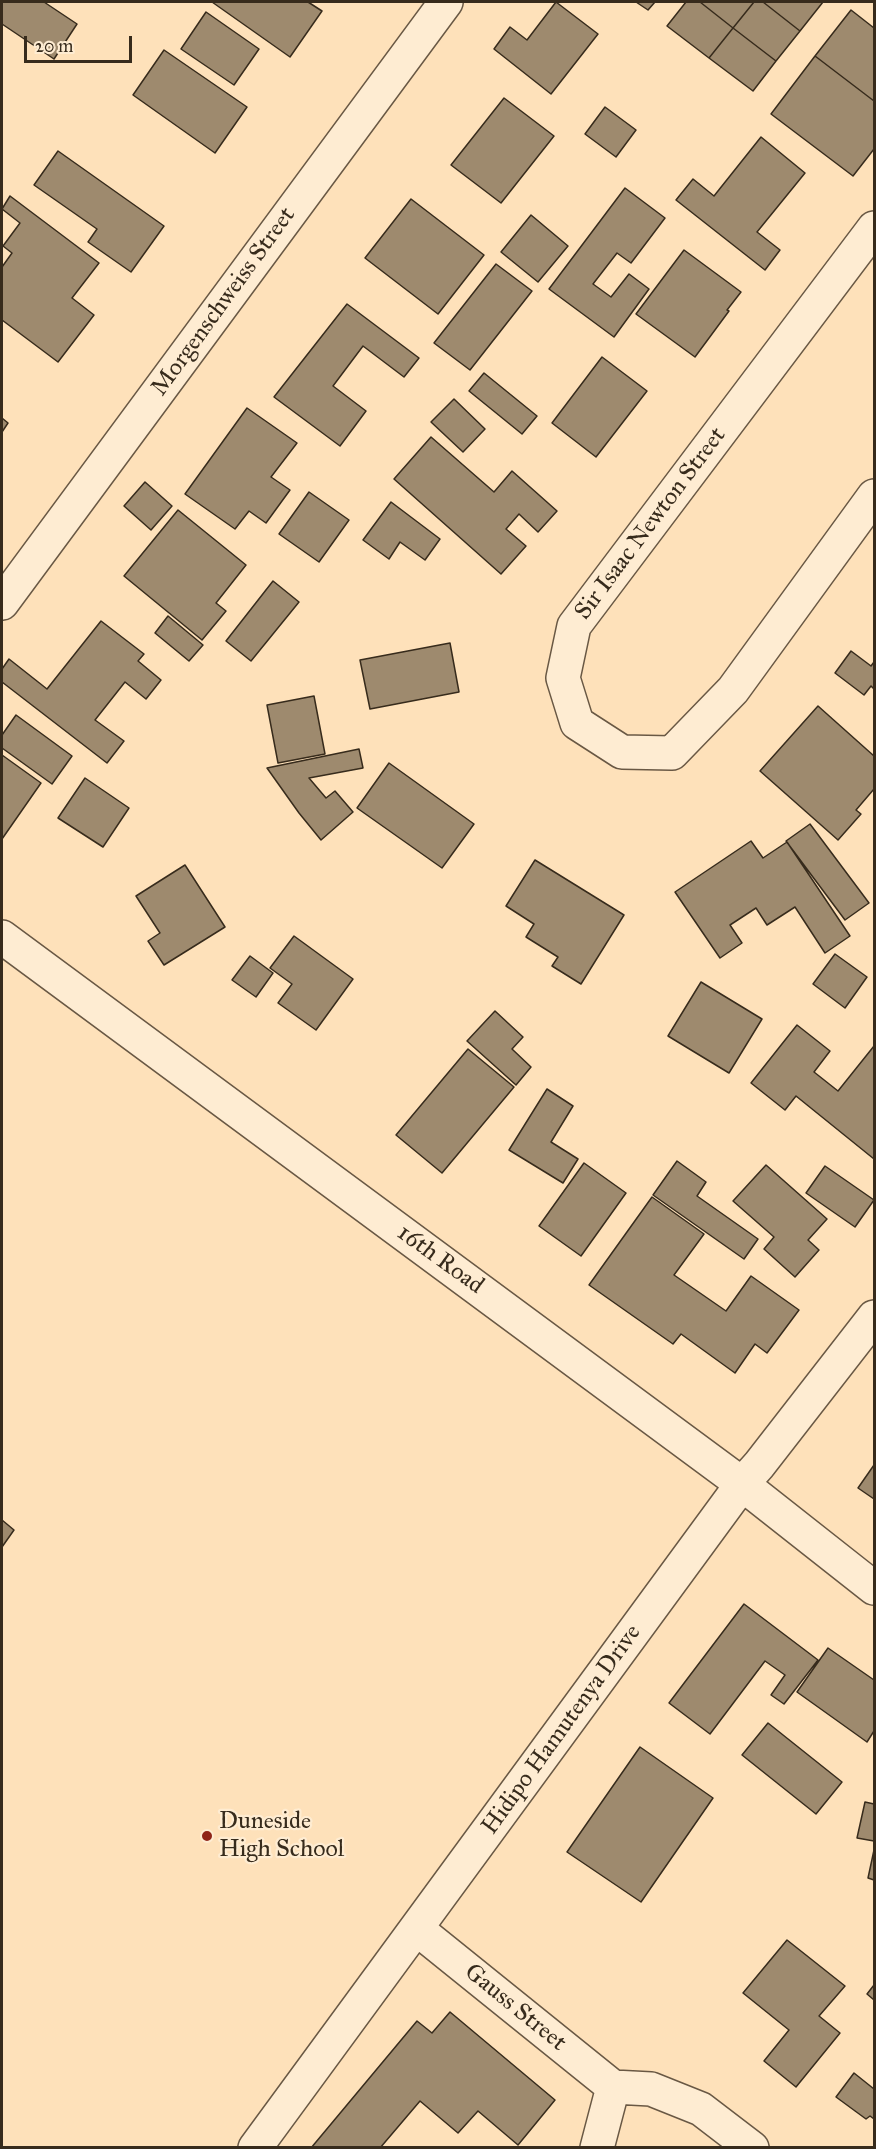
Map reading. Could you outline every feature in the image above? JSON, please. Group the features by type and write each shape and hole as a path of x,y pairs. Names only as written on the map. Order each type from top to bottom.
{"street":[{"name":"Morgenschweiss Street","path":"2,603 446,2"},
{"name":"Sir Isaac Newton Street","path":"874,228 574,626 563,678 577,723 621,752 672,753 733,690 874,496"},
{"name":"16th Road","path":"2,937 742,1484 874,1588"},
{"name":"Hidipo Hamutenya Drive","path":"255,2148 742,1484 874,1317"},
{"name":"Gauss Street","path":"417,1929 613,2087"},
{"path":"597,2148 613,2087 651,2089 701,2109 752,2148"}],"building":[{"path":"2,2 44,2 77,24 54,59 2,24"},
{"path":"212,2 308,2 322,11 290,57"},
{"path":"556,2 598,34 551,94 494,49 510,27 527,40"},
{"path":"636,2 655,2 648,10"},
{"path":"686,2 700,2 733,28 709,58 667,26"},
{"path":"700,2 754,2 733,28"},
{"path":"754,2 763,2 800,31 776,61 733,28"},
{"path":"763,2 823,2 800,31"},
{"path":"851,10 874,28 874,101 815,56"},
{"path":"206,12 259,49 234,85 181,49"},
{"path":"733,28 776,61 753,91 709,58"},
{"path":"164,50 247,107 215,153 133,95"},
{"path":"815,56 874,101 874,149 853,176 771,114"},
{"path":"504,98 554,136 501,203 451,165"},
{"path":"605,107 636,130 616,157 585,134"},
{"path":"761,137 805,173 757,232 780,250 765,270 676,200 693,179 714,196"},
{"path":"58,151 164,226 131,272 88,242 97,229 34,185"},
{"path":"625,188 665,218 631,263 617,253 593,284 611,297 629,274 649,289 614,337 549,289"},
{"path":"10,196 99,263 72,298 94,315 58,362 2,320 2,267 12,253 3,246 20,223 2,209"},
{"path":"411,199 484,255 438,314 365,258"},
{"path":"531,215 568,246 538,282 501,252"},
{"path":"684,250 741,292 695,357 636,314"},
{"path":"496,264 532,291 470,370 434,343"},
{"path":"347,304 419,358 404,377 363,346 333,386 366,411 340,446 274,397"},
{"path":"602,357 647,391 596,457 552,423"},
{"path":"484,373 537,416 522,434 469,391"},
{"path":"454,399 485,429 463,452 431,422"},
{"path":"247,408 297,443 271,477 290,490 266,523 249,511 235,529 185,494"},
{"path":"2,418 8,423 2,432"},
{"path":"431,437 494,492 512,471 557,511 538,532 519,514 506,529 526,546 501,574 394,479"},
{"path":"145,482 172,506 151,530 124,506"},
{"path":"309,492 349,520 319,562 279,534"},
{"path":"391,502 440,539 425,560 400,542 389,559 363,540"},
{"path":"178,510 246,565 216,603 226,611 202,640 124,576"},
{"path":"273,581 299,602 251,661 226,641"},
{"path":"168,616 203,645 189,661 155,633"},
{"path":"101,621 144,654 138,661 161,680 146,699 125,682 95,720 124,741 107,763 2,682 2,669 9,659 47,689"},
{"path":"450,643 459,692 370,709 360,660"},
{"path":"851,651 871,666 874,662 874,689 871,686 864,695 835,673"},
{"path":"314,696 325,754 278,763 267,705"},
{"path":"818,706 874,756 874,789 856,810 861,814 838,840 760,771"},
{"path":"16,715 72,756 52,784 2,748 2,735"},
{"path":"359,749 363,768 309,778 326,798 335,791 353,812 321,840 267,768"},
{"path":"2,755 41,783 2,839"},
{"path":"389,763 474,824 442,868 357,808"},
{"path":"85,778 129,808 103,847 58,818"},
{"path":"810,824 869,903 845,920 786,841"},
{"path":"751,841 763,858 787,842 850,936 825,953 795,907 767,925 756,908 730,925 742,943 720,958 675,892"},
{"path":"535,860 624,915 581,984 552,966 558,957 526,937 534,924 506,906"},
{"path":"185,865 225,927 164,965 148,941 160,933 136,896"},
{"path":"294,936 353,979 316,1030 278,1003 292,984 270,968"},
{"path":"835,954 867,977 845,1008 813,984"},
{"path":"250,956 273,973 256,997 232,980"},
{"path":"701,982 762,1019 729,1073 668,1036"},
{"path":"495,1011 523,1037 512,1049 531,1067 516,1085 467,1041"},
{"path":"797,1025 830,1051 814,1072 838,1091 874,1046 874,1159 796,1096 785,1110 751,1083"},
{"path":"468,1049 514,1087 442,1173 396,1135"},
{"path":"547,1089 573,1106 551,1142 578,1159 563,1183 509,1150"},
{"path":"677,1161 706,1182 697,1196 758,1239 744,1259 653,1195"},
{"path":"584,1163 626,1193 581,1256 539,1226"},
{"path":"766,1165 827,1219 808,1240 819,1250 795,1277 764,1249 774,1237 733,1201"},
{"path":"825,1166 874,1200 855,1227 806,1193"},
{"path":"652,1197 704,1234 674,1275 726,1311 751,1276 799,1310 767,1353 755,1344 735,1373 681,1334 673,1344 589,1285"},
{"path":"874,1465 874,1499 858,1488"},
{"path":"2,1520 14,1530 2,1547"},
{"path":"744,1604 818,1660 784,1704 771,1695 785,1675 765,1661 710,1734 669,1703"},
{"path":"828,1648 874,1680 874,1731 867,1742 797,1692"},
{"path":"768,1723 842,1782 816,1814 742,1755"},
{"path":"640,1747 713,1798 641,1902 567,1852"},
{"path":"865,1802 874,1804 874,1841 857,1838"},
{"path":"874,1850 874,1880 868,1878"},
{"path":"787,1940 845,1986 819,2016 840,2033 796,2087 764,2061 789,2030 743,1993"},
{"path":"874,1985 874,2000 867,1994"},
{"path":"450,2012 555,2100 518,2145 478,2111 458,2133 420,2101 380,2148 311,2148 417,2021 432,2033"},
{"path":"854,2073 874,2089 874,2119 870,2116 866,2119 836,2097"}],"place":[{"name":"Duneside High School","path":"207,1836"}]}
